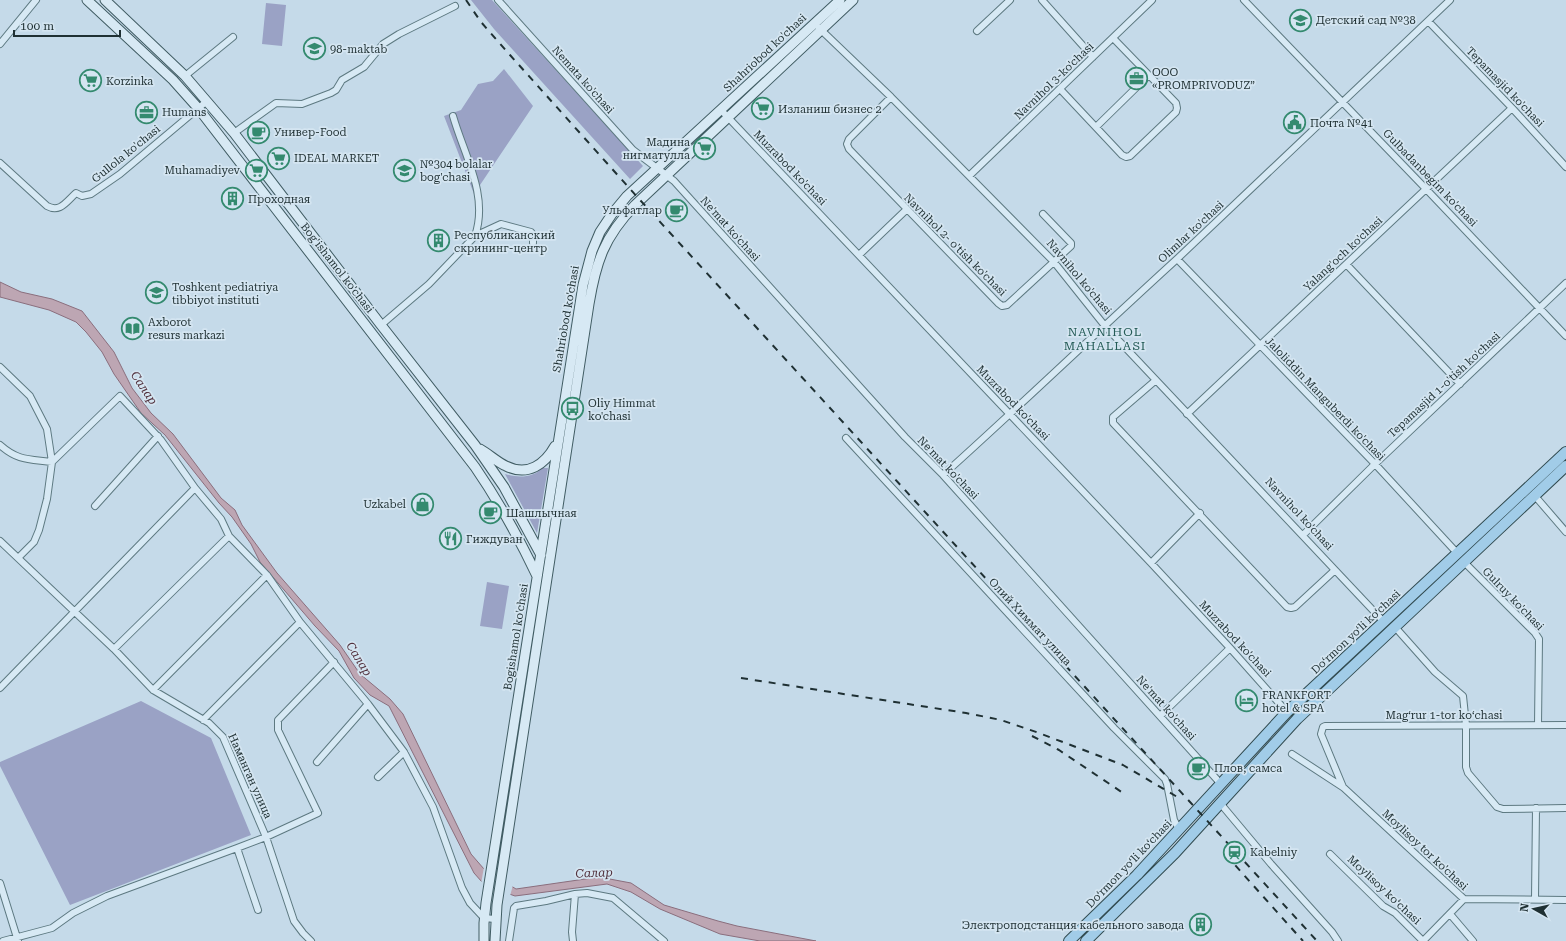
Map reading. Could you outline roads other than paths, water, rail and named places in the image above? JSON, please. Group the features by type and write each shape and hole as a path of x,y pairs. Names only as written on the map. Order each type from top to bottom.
{"main road":[{"name":"Bog'ishamol ko'chasi","path":"87,0 173,80 198,108 472,462 496,498 537,576"},
{"name":"Bog'ishamol ko'chasi","path":"105,0 185,76 234,134 475,445 504,487 548,571"},
{"name":"Shahriobod ko'chasi","path":"548,571 588,304 598,262 611,234 635,205 728,118 818,27 840,0"},
{"name":"Shahriobod ko'chasi","path":"537,576 582,292 594,245 600,232 612,214 627,196 721,110 818,27 853,0"},
{"path":"305,246 314,238"},
{"path":"329,277 338,270"},
{"path":"421,396 431,389"},
{"path":"475,445 506,466 525,470 546,460 559,435"},
{"name":"Do‘rmon yo‘li ko‘chasi","path":"1068,941 1137,875 1288,712 1386,621 1433,584 1461,558 1566,452"},
{"name":"Do‘rmon yo‘li ko‘chasi","path":"1461,558 1535,496 1566,466"},
{"path":"546,521 555,522"},
{"name":"Bogishamol ko'chasi","path":"484,941 484,918 486,903 537,576 548,571"},
{"name":"Bogishamol ko'chasi","path":"495,941 495,919 497,905 548,571"},
{"name":"Do‘rmon yo‘li ko‘chasi","path":"1086,941 1147,882 1297,719 1395,627 1433,584"},
{"name":"Navnihol ko'chasi","path":"1386,621 1395,627"},
{"path":"525,657 534,659"}],"street":[{"path":"0,44 36,0"},
{"name":"Nemata ko'chasi","path":"498,0 633,150 658,169"},
{"path":"977,31 1010,0"},
{"path":"1042,0 1093,57"},
{"name":"Navnihol 3-ko'chasi","path":"969,176 1152,0"},
{"name":"Gulbadanbegim ko'chasi","path":"1244,0 1566,336"},
{"name":"Olimlar ko'chasi","path":"943,475 1011,415 1450,0"},
{"path":"234,134 276,103 302,104 331,93 336,90 342,80 364,67 383,44 399,34 455,6"},
{"name":"Tepamasjid ko'chasi","path":"1428,21 1512,108 1566,167"},
{"name":"Navnihol ko'chasi","path":"818,27 891,97 1054,262 1105,326 1335,570 1386,621"},
{"path":"185,76 233,37"},
{"path":"1060,89 1122,155 1126,157 1130,156 1176,112 1176,103 1148,76 1113,38"},
{"path":"1096,127 1148,76"},
{"name":"Navnihol 2- o'tish ko'chasi","path":"891,97 849,139 849,149 906,210 1002,306 1007,305 1071,246 1072,243 1043,214"},
{"name":"Gullola ko'chasi","path":"0,163 47,206 53,209 59,209 76,193 82,196 91,194 120,174 207,101"},
{"name":"Yalang'och ko'chasi","path":"1187,414 1427,190 1512,108"},
{"name":"Muzrabod ko'chasi","path":"721,110 1011,415 1230,648 1288,712"},
{"path":"453,116 471,169 479,203 478,225 475,236"},
{"name":"Ne'mat ko'chasi","path":"658,169 679,187 905,437 943,475 1221,784"},
{"path":"859,256 906,210"},
{"path":"381,325 429,284 475,236 501,224 531,232 534,235 533,243"},
{"name":"Jaloliddin Manguberdi ko'chasi","path":"1177,258 1375,464 1461,558"},
{"path":"1347,265 1460,384"},
{"name":"Tepamasjid 1-o'tish ko'chasi","path":"1303,535 1375,464 1566,283"},
{"path":"0,367 30,396 47,429 52,462 47,499 39,530 34,542 18,558"},
{"path":"1156,380 1114,417 1113,422 1288,607 1295,607 1335,570"},
{"path":"52,462 120,396 158,436 194,488 221,519 229,536 267,576 300,622 368,704 404,752 433,807 462,888 470,903 484,918 495,919"},
{"path":"95,506 158,436"},
{"name":"Олий Химмат улица","path":"846,438 1114,728 1165,779 1174,820 1179,829"},
{"path":"0,445 9,453 20,458 52,462"},
{"path":"0,688 194,488"},
{"path":"1535,496 1566,532"},
{"path":"1150,563 1200,513"},
{"path":"114,650 229,536"},
{"name":"Наманган улица","path":"0,541 154,690 214,727 223,737 266,837 294,921 311,941"},
{"name":"Gulruy ko'chasi","path":"1461,558 1535,633 1538,639 1538,724"},
{"path":"154,690 267,576"},
{"path":"203,720 300,622"},
{"path":"1395,627 1436,672 1463,696 1466,725 1466,767 1468,773 1497,807 1503,809 1566,808"},
{"path":"1160,716 1230,648"},
{"path":"3,941 17,939 52,928 73,913 107,896 266,837 318,812 278,730 278,720 334,662"},
{"path":"317,762 368,704"},
{"name":"Magʻrur 1-tor koʻchasi","path":"1344,788 1321,734 1322,727 1325,726 1566,725"},
{"path":"378,777 404,752"},
{"name":"Moylisoy tor ko'chasi","path":"1292,754 1344,788 1464,899 1566,900"},
{"path":"1220,803 1270,864 1332,932 1338,941"},
{"path":"1535,899 1536,808"},
{"path":"237,848 258,910"},
{"name":"Moylisoy koʻchasi","path":"1330,854 1383,906 1395,913 1423,941"},
{"path":"0,883 17,939"},
{"path":"509,941 514,908 516,906 546,902 575,894 587,893 613,898 664,941"},
{"path":"573,941 572,932 575,894"},
{"path":"1423,941 1464,899"},
{"path":"1450,914 1473,941"}],"railway":[{"path":"466,0 481,22 640,200 1317,941"},
{"path":"741,678 966,713 1001,720 1123,765 1179,798"},
{"path":"1032,736 1059,750 1123,793"},
{"path":"1226,855 1303,941"}],"place":[{"name":"Детский сад №38","path":"1301,20"},
{"name":"98-maktab","path":"315,49"},
{"name":"ООО «PROMPRIVODUZ”","path":"1136,78"},
{"name":"Korzinka","path":"91,81"},
{"name":"Изланиш бизнес 2","path":"762,109"},
{"name":"Humans","path":"146,112"},
{"name":"Почта №41","path":"1294,123"},
{"name":"Универ-Food","path":"258,132"},
{"name":"Мадина нигматулла","path":"705,148"},
{"name":"IDEAL MARKET","path":"278,158"},
{"name":"Muhamadiyev","path":"256,170"},
{"name":"№304 bolalar bog'chasi","path":"405,170"},
{"name":"Проходная","path":"233,199"},
{"name":"Ульфатлар","path":"677,210"},
{"name":"Республиканский скрининг-центр","path":"439,241"},
{"name":"Toshkent pediatriya tibbiyot instituti","path":"156,293"},
{"name":"Axborot resurs markazi","path":"132,328"},
{"name":"Oliy Himmat ko'chasi","path":"573,409"},
{"name":"Uzkabel","path":"422,504"},
{"name":"Шашлычная","path":"490,513"},
{"name":"Гиждуван","path":"450,539"},
{"name":"FRANKFORT hotel & SPA","path":"1247,701"},
{"name":"Плов, самса","path":"1198,768"},
{"name":"Kabelniy","path":"1235,852"},
{"name":"Электроподстанция кабельного завода","path":"1200,925"}],"district":[{"name":"NAVNIHOL MAHALLASI","path":"1105,339"}],"water label":[{"name":"Салар","path":"144,388"},
{"name":"Салар","path":"359,659"},
{"name":"Салар","path":"594,873"}]}
